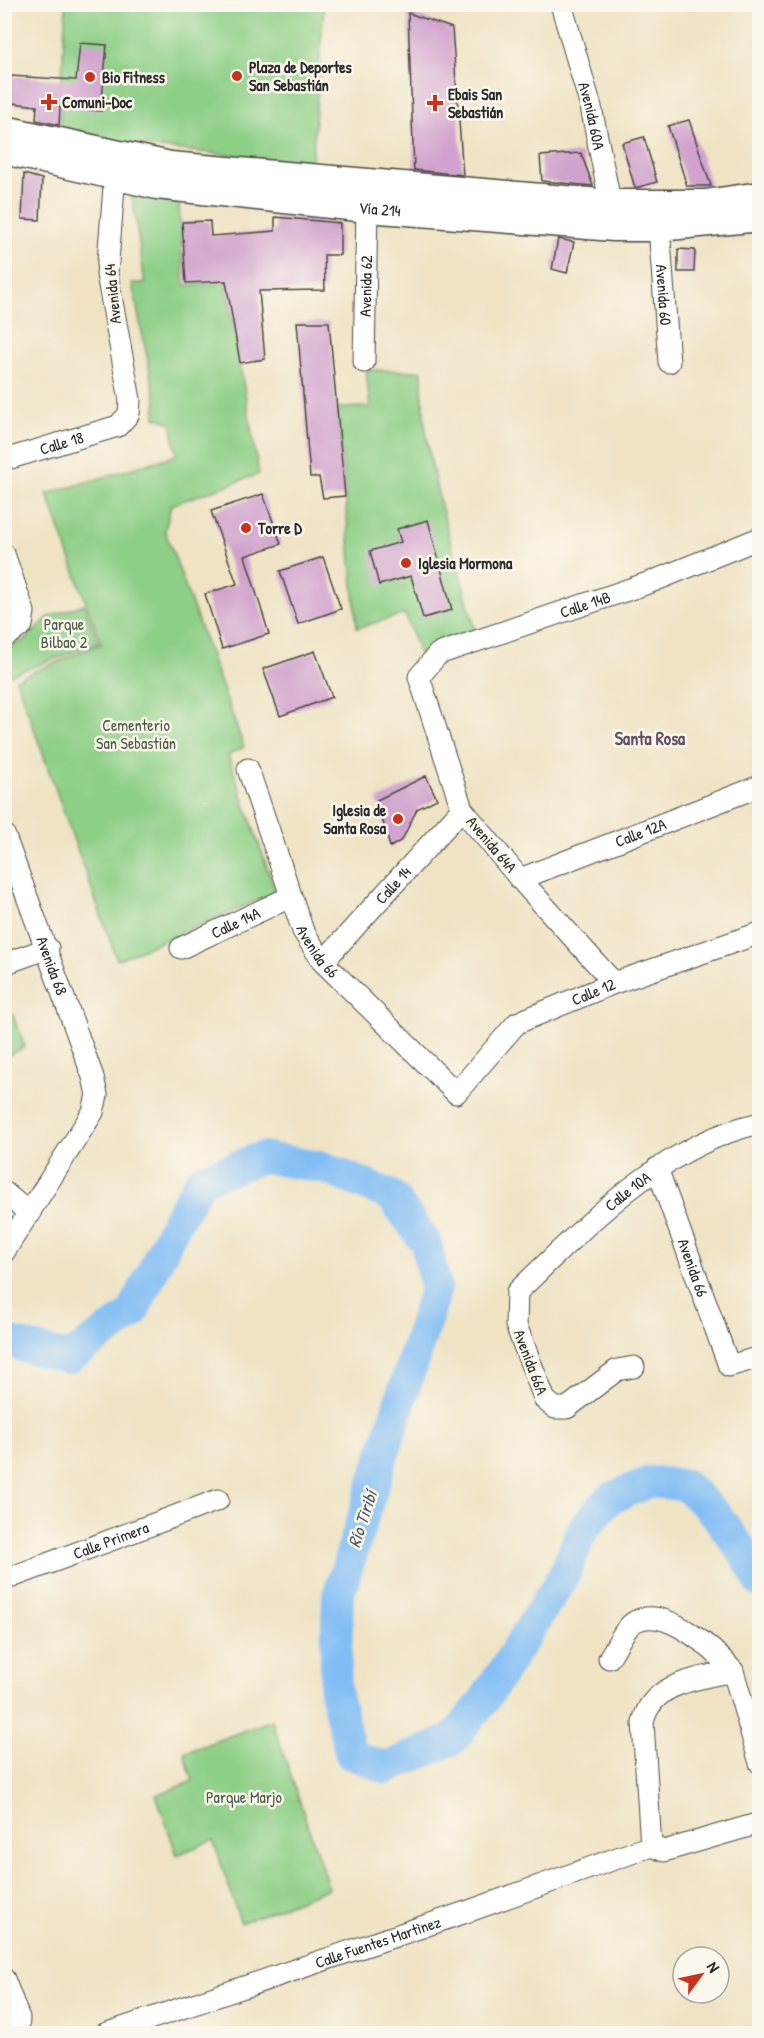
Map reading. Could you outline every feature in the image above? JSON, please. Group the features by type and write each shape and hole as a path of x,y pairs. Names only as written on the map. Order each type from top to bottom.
{"main road":[{"name":"Vía 214","path":"4,130 115,167 157,186 367,208 613,215 759,196"},
{"name":"Vía 214","path":"4,150 115,167 170,166 613,215 659,227 759,217"}],"street":[{"name":"Avenida 60A","path":"561,4 591,107 613,215"},
{"name":"Avenida 64","path":"115,167 107,274 130,399 129,414 118,426"},
{"name":"Avenida 62","path":"364,362 367,208"},
{"name":"Avenida 60","path":"659,227 669,362"},
{"name":"Calle 18","path":"4,460 118,426"},
{"name":"Calle 14B","path":"419,677 438,654 651,582 759,538"},
{"path":"4,555 24,612 22,625 4,638"},
{"name":"Avenida 64A","path":"419,677 462,809 520,879 614,983"},
{"name":"Avenida 66","path":"248,769 303,931 323,962 456,1093"},
{"name":"Calle 12A","path":"520,879 759,786"},
{"name":"Calle 14","path":"323,962 462,809"},
{"name":"Avenida 68","path":"6,843 48,948 93,1077 97,1095 93,1112 30,1214"},
{"name":"Calle 14A","path":"181,948 290,897"},
{"name":"Calle 12","path":"456,1093 517,1023 614,983 759,933"},
{"path":"4,964 48,948"},
{"name":"Calle 10A","path":"517,1292 584,1227 657,1168 706,1141 759,1123"},
{"name":"Avenida 66","path":"657,1168 729,1366 759,1357"},
{"path":"4,1192 30,1214 4,1252"},
{"name":"Avenida 66A","path":"517,1292 516,1325 545,1400 555,1408 567,1408 617,1370 634,1367"},
{"name":"Calle Primera","path":"4,1580 218,1500"},
{"path":"609,1658 634,1622 646,1618 675,1623 719,1655 733,1671 759,1763"},
{"path":"651,1846 643,1723 646,1709 674,1684 733,1671"},
{"name":"Calle Fuentes Martìnez","path":"105,2034 472,1910 651,1846 664,1851 759,1823"},
{"path":"4,1979 14,2024"}],"green space":[{"name":"Plaza de Deportes San Sebastián","path":"66,5 324,5 312,163 151,147 59,128"},
{"name":"Cementerio San Sebastián","path":"132,196 179,202 184,285 226,283 259,474 171,505 165,531 244,747 228,755 276,893 117,960 16,679 101,644 47,494 177,455 171,423 155,417 156,401 132,283 145,283"},
{"path":"366,370 422,371 423,404 433,469 448,534 475,629 443,641 419,654 405,614 357,628 337,408 370,407"},
{"name":"Parque Bilbao 2","path":"84,604 98,643 5,677 5,648 24,641 49,617"},
{"path":"4,992 25,1047 5,1057 4,1057"},
{"name":"Parque Marjo","path":"272,1720 329,1888 241,1923 213,1840 177,1855 156,1795 193,1781 184,1753"}],"building":[{"name":"Ebais San Sebastián","path":"408,13 452,28 463,175 414,170"},
{"path":"80,43 107,45 101,111 60,107 59,125 36,120 37,106 4,102 4,82 10,83 11,76 76,80"},
{"path":"689,120 711,186 687,186 668,126"},
{"path":"644,137 657,182 635,188 622,143"},
{"path":"581,153 593,186 542,181 540,156"},
{"path":"24,174 42,179 40,220 22,219"},
{"path":"275,217 340,223 340,255 324,255 325,290 259,291 265,359 240,363 226,281 186,283 182,222 210,221 211,236 275,231"},
{"path":"558,239 574,242 567,273 552,269"},
{"path":"678,249 695,250 694,272 678,272"},
{"path":"297,322 329,322 345,496 323,498 319,477 310,477"},
{"path":"263,494 281,544 245,556 269,634 222,649 205,594 237,584 211,511"},
{"name":"Iglesia Mormona","path":"428,520 452,610 423,618 411,576 379,585 370,551 401,542 397,529"},
{"path":"323,557 341,609 298,624 280,571"},
{"path":"315,651 332,697 280,716 263,669"},
{"name":"Iglesia de Santa Rosa","path":"426,776 437,799 417,809 402,840 390,847 377,800"}],"waterway":[{"name":"Río Tiribí","path":"4,1341 69,1358 132,1314 175,1224 201,1180 263,1157 325,1168 392,1196 426,1243 436,1288 338,1596 335,1691 351,1754 386,1768 453,1739 483,1702 564,1575 583,1529 609,1499 649,1482 685,1485 717,1516 746,1556 760,1582"}],"place":[{"name":"Plaza de Deportes San Sebastián","path":"237,76"},
{"name":"Bio Fitness","path":"90,77"},
{"name":"Comuni-Doc","path":"49,102"},
{"name":"Ebais San Sebastián","path":"435,103"},
{"name":"Torre D","path":"246,528"},
{"name":"Iglesia Mormona","path":"406,563"},
{"name":"Iglesia de Santa Rosa","path":"398,819"}],"district":[{"name":"Santa Rosa","path":"650,738"}]}
